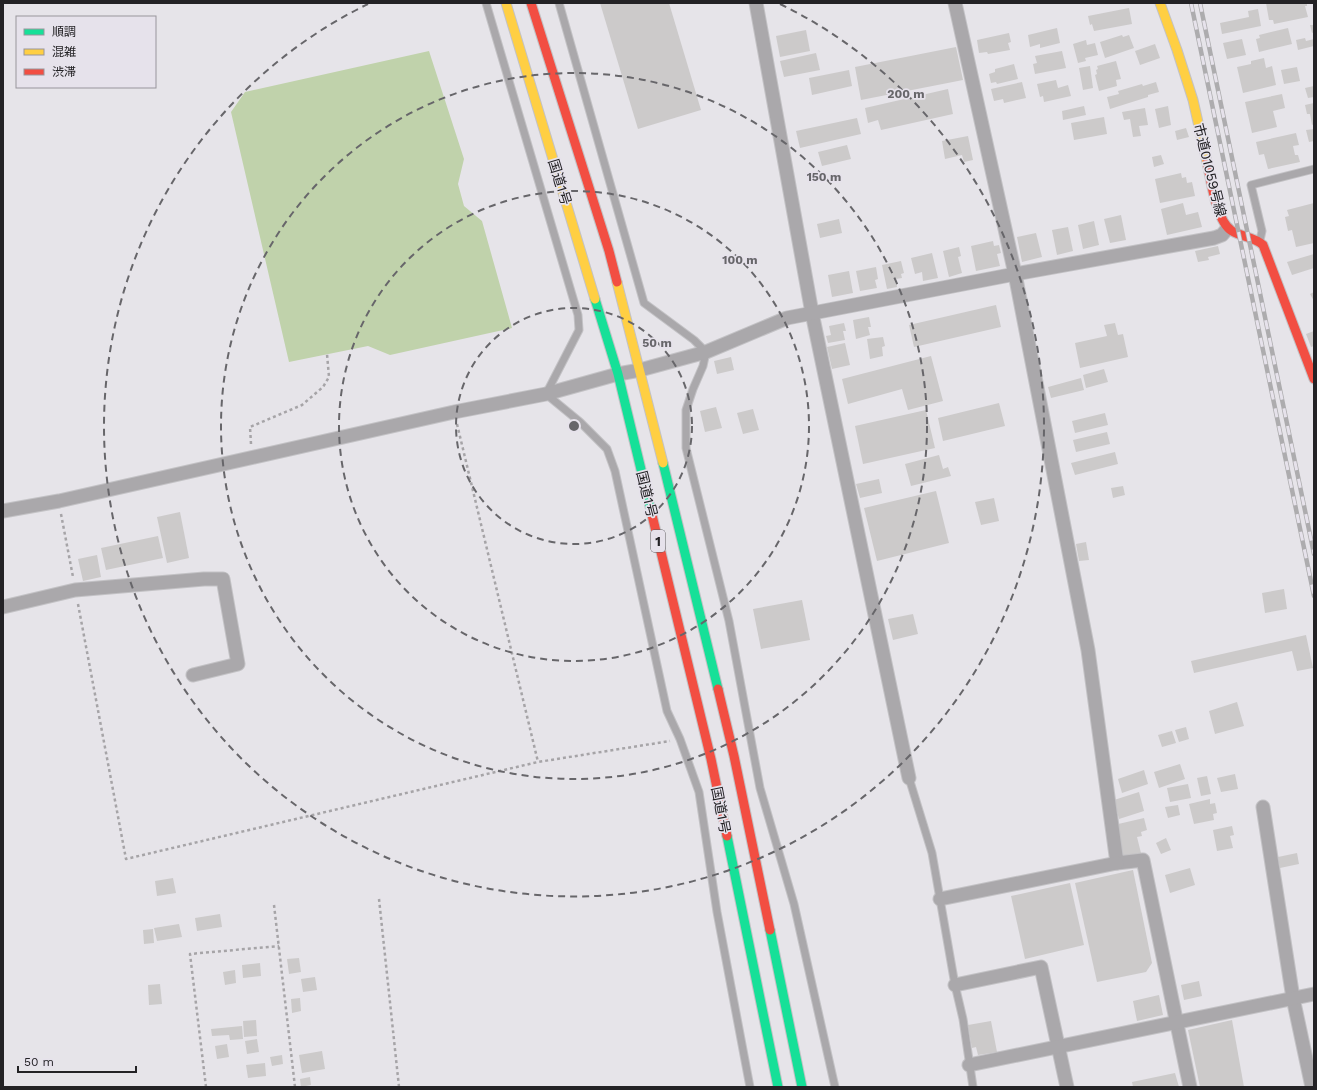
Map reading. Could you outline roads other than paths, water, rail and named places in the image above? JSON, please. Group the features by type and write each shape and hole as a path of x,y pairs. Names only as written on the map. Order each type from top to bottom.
{"main road":[{"name":"国道1号","path":"506,3 618,374 711,759 778,1087"},
{"name":"国道1号","path":"532,3 609,251 640,370 734,756 802,1087"},
{"name":"市道01059号線","path":"1160,3 1193,100 1219,214 1227,229 1248,238 1260,241"},
{"path":"1260,241 1266,251 1314,379"}],"street":[{"path":"756,3 812,313 909,778"},
{"path":"955,3 1015,274 1088,650 1117,863"},
{"path":"3,511 59,501 454,412 546,394 706,352 787,318 1015,274 1214,238 1222,235 1227,229"},
{"path":"3,607 75,590 223,579 238,664 193,674"},
{"path":"1263,807 1293,998 1312,1087"},
{"path":"940,899 1117,863 1143,860 1190,1087"},
{"path":"955,985 1041,967 1067,1087"},
{"path":"969,1065 1314,994"}],"lane":[{"path":"486,3 578,315 580,330 546,394 580,422 607,449 615,471 667,711 680,739 699,792 717,912 750,1087"},
{"path":"559,3 644,303 694,340 706,352 703,366 686,410 686,448 729,621 760,788 794,904 835,1087"},
{"path":"1260,241 1262,231 1251,184 1314,169"},
{"path":"909,778 932,853 955,985 963,1019 973,1087"}],"railway":[{"path":"1191,3 1314,596"},
{"path":"1200,3 1314,554"}]}
